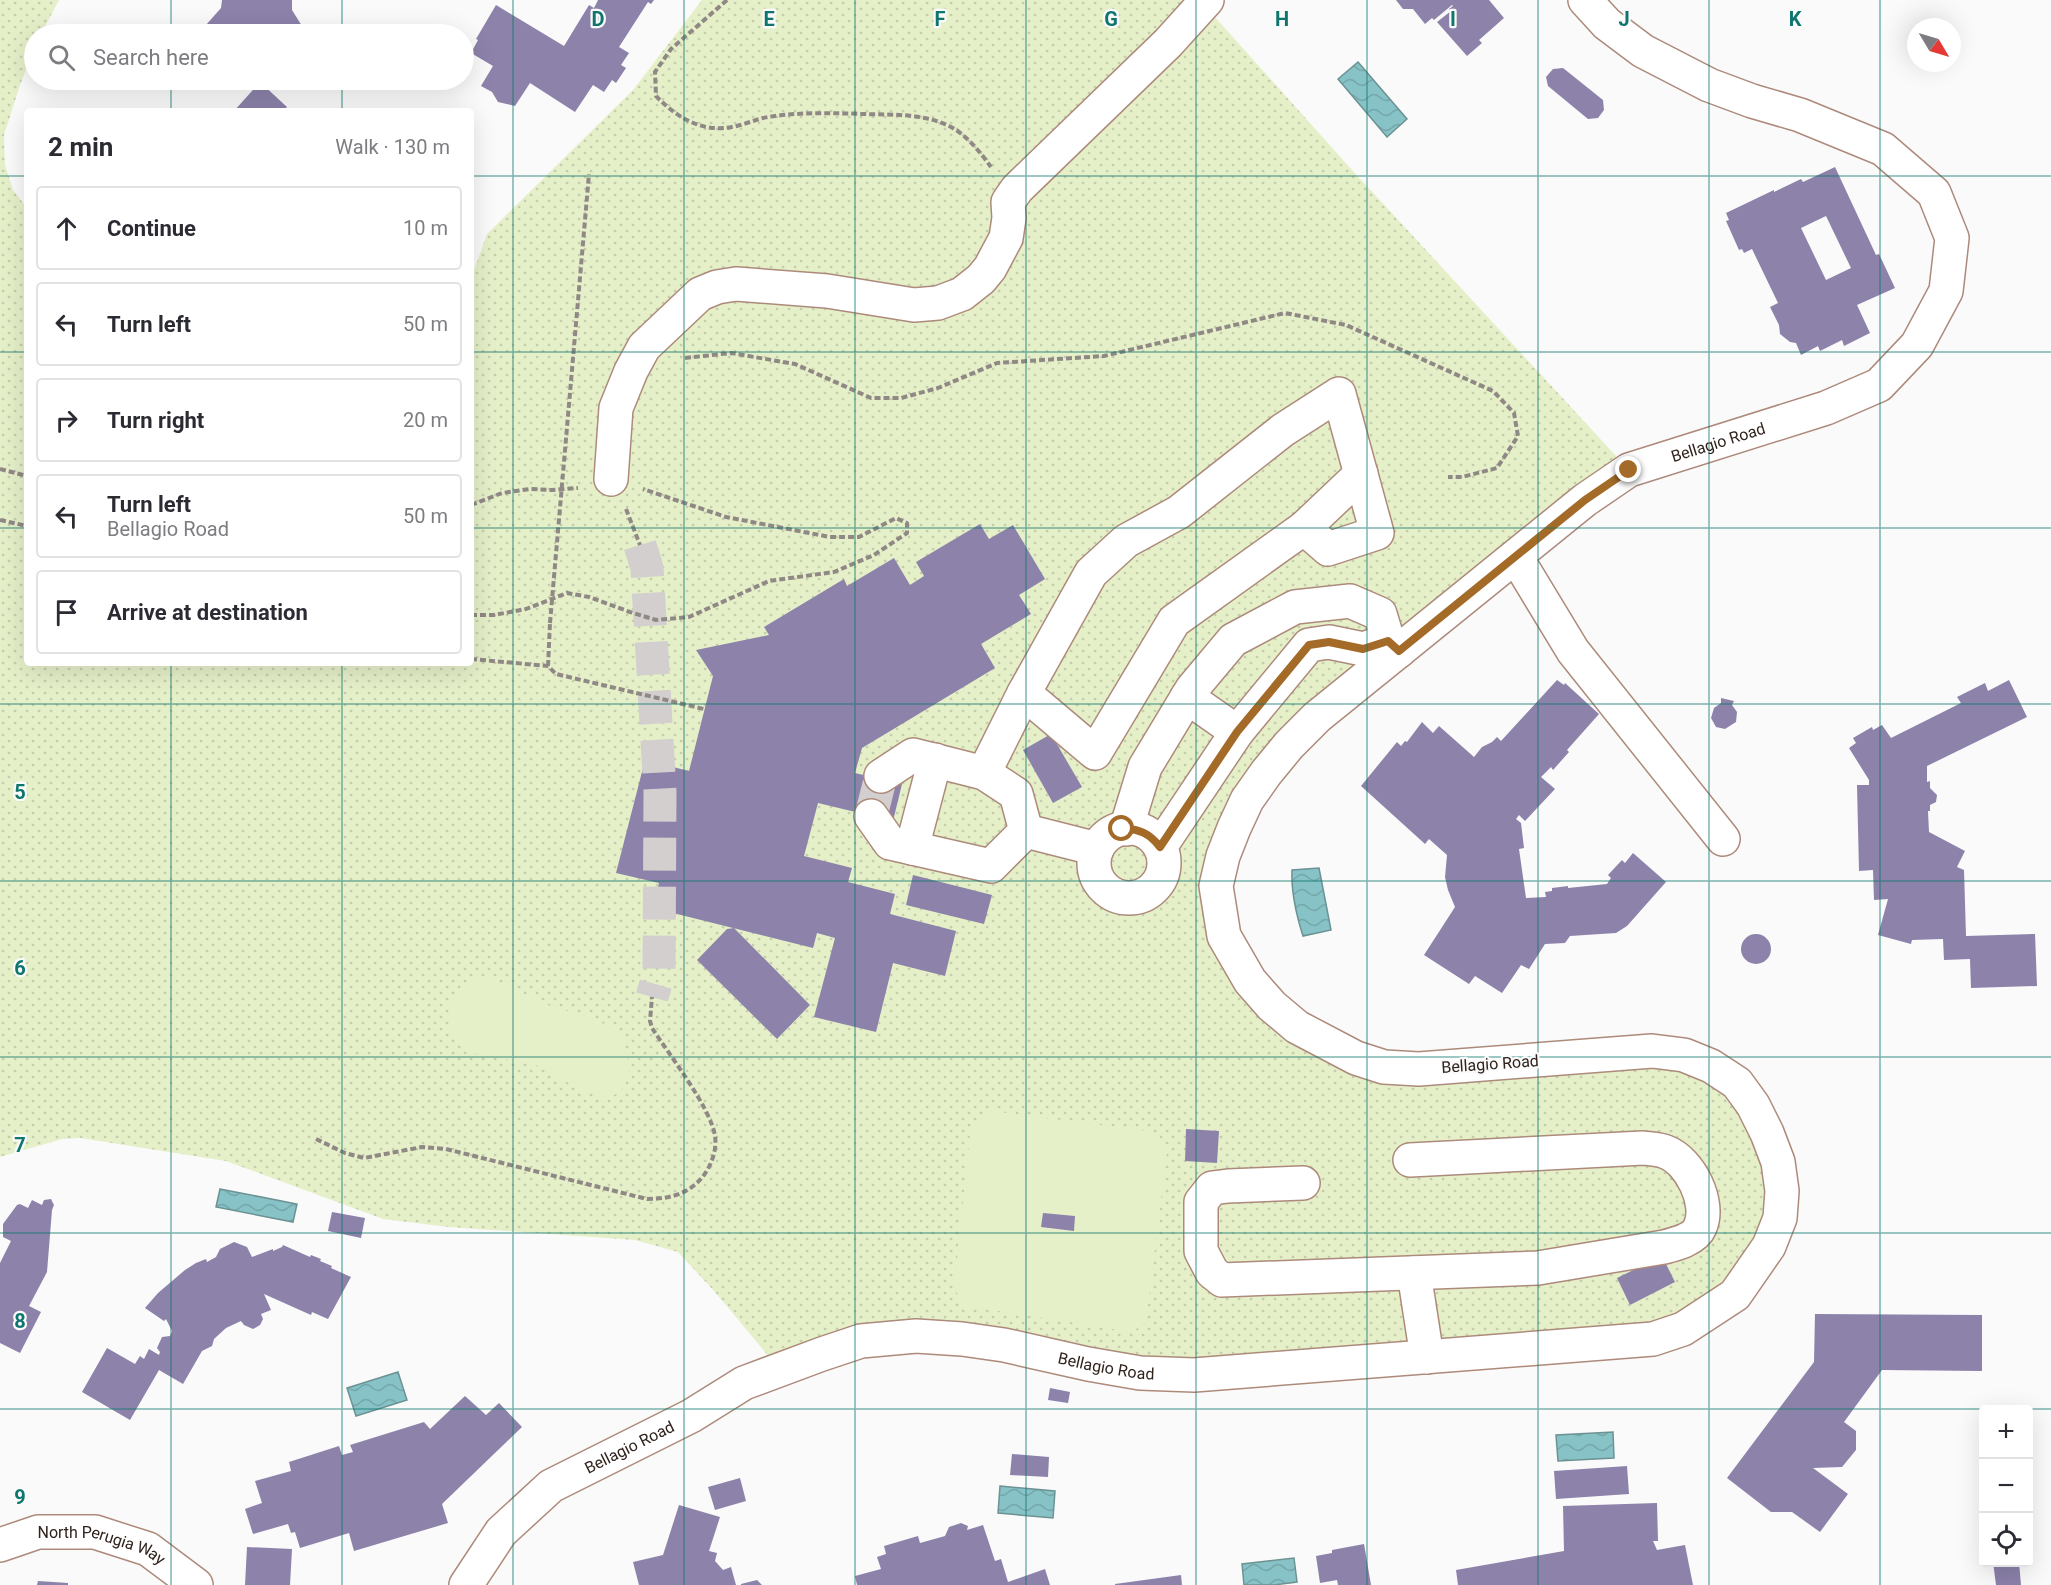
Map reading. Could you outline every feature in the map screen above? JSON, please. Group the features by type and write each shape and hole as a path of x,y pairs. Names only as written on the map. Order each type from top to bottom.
{"street":[{"path":"611,479 616,408 631,371 644,347 700,294 717,286 736,284 827,291 914,305 938,303 962,294 981,279 998,257 1006,238 1009,218 1008,202 1017,189 1168,43 1207,0"},
{"name":"Bellagio Road","path":"466,1585 501,1532 551,1486 691,1416 744,1383 861,1341 916,1336 962,1339 1004,1345 1140,1373 1183,1374 1427,1357 1653,1339 1683,1329 1734,1295 1753,1270 1769,1246 1780,1218 1782,1191 1778,1162 1767,1133 1753,1105 1737,1083 1711,1066 1684,1055 1652,1051 1419,1069 1384,1067 1356,1058 1297,1028 1272,1006 1250,981 1224,936 1216,886 1223,856 1247,800 1289,745 1394,646 1516,557 1585,500 1629,470 1826,408 1879,385 1917,345 1946,291 1952,238 1934,193 1883,149 1800,115 1709,85 1643,51 1607,24 1585,0"},
{"path":"984,773 1024,693 1091,573 1126,541 1179,512 1282,430 1339,394 1377,533 1328,549 1304,528"},
{"path":"1024,693 1095,753 1174,621 1304,528 1361,474"},
{"path":"1516,557 1573,651 1723,839"},
{"path":"1126,829 1145,767 1187,697 1233,640 1295,608 1350,601 1380,614 1394,646 1363,649 1329,642 1309,645 1237,732 1160,847"},
{"path":"1307,606 1321,643"},
{"path":"1187,697 1237,732"},
{"path":"881,776 913,755 984,773 1016,794 1026,831"},
{"path":"912,848 935,760"},
{"path":"871,816 890,843 991,866 1026,831"},
{"path":"1126,829 1144,832 1160,847 1163,869 1153,889 1131,898 1114,895 1100,884 1095,873 1094,861 1097,849 1112,833 1126,829"},
{"path":"1026,831 1097,849"},
{"path":"1303,1183 1212,1188 1201,1202 1201,1251 1212,1272 1222,1280 1538,1268 1683,1242 1700,1229 1704,1211 1701,1194 1686,1167 1667,1152 1659,1150 1643,1148 1410,1160"},
{"path":"1414,1273 1427,1357"},
{"name":"North Perugia Way","path":"0,1545 38,1532 95,1532 148,1549 196,1585"}],"path":[{"path":"727,0 671,49 655,72 656,96 669,111 698,126 722,129 766,117 823,113 912,115 933,119 962,135 985,158 1000,178 1008,202"},
{"path":"548,666 589,174"},
{"path":"681,358 731,353 795,364 871,398 901,398 938,387 997,363 1104,356 1285,313 1346,325 1493,391 1514,413 1518,436 1497,468 1462,477 1448,477"},
{"path":"0,469 24,475"},
{"path":"474,504 502,493 530,489 589,487 611,479 726,517 830,537 859,537 896,518 907,523 907,533 874,555 834,572 769,581 689,617 656,620 589,597 567,593 526,609 494,615 474,615"},
{"path":"611,479 621,497 640,545"},
{"path":"0,520 24,525"},
{"path":"474,659 548,666 556,674 704,709"},
{"path":"316,1138 345,1153 364,1158 422,1147 446,1149 647,1199 660,1199 686,1191 696,1185 707,1171 712,1160 715,1136 702,1104 652,1028 650,1021 652,997"}],"green space":[{"path":"0,0 59,0 46,24 24,24 24,75 4,135 5,165 13,190 24,204 24,666 474,666 474,270 487,234 633,90 702,0 1223,0 1214,16 1352,170 1629,470 1350,692 1223,856 1250,981 1356,1058 1684,1055 1767,1133 1769,1246 1683,1329 1252,1370 962,1339 780,1370 715,1292 678,1252 635,1240 449,1227 383,1219 226,1161 80,1138 62,1139 0,1157"},
{"path":"480,976 502,983 548,1005 603,1023 612,1029 620,1037 627,1054 628,1072 624,1087 616,1094 605,1096 593,1094 533,1064 474,1053 462,1047 453,1038 449,1025 450,1005 455,994 463,985 472,978"},
{"path":"991,1111 1148,1131 1167,1152 1146,1322 1132,1332 967,1306 954,1289 971,1125"}],"water":[{"path":"1358,62 1407,119 1387,137 1338,79"},
{"path":"1319,868 1331,930 1303,936 1294,903 1292,870"},
{"path":"220,1189 297,1204 293,1222 216,1207"},
{"path":"398,1372 407,1400 356,1416 347,1388"},
{"path":"1613,1432 1614,1458 1558,1461 1556,1435"},
{"path":"1000,1486 1055,1491 1053,1518 998,1513"},
{"path":"1294,1558 1297,1582 1244,1585 1242,1564"}],"building":[{"path":"222,0 292,0 292,10 301,24 207,24 221,8"},
{"path":"598,0 654,0 651,4 648,2 619,47 629,53 621,65 626,68 616,83 612,80 604,92 593,85 575,112 530,83 515,106 498,102 492,92 481,86 493,66 474,55 474,47 478,40 476,39 496,5 564,46 589,5 594,8"},
{"path":"1396,0 1489,0 1504,18 1479,40 1482,43 1467,56 1437,22 1451,11 1449,9 1452,5 1434,20 1432,18 1425,24 1413,9 1403,9"},
{"path":"1563,68 1603,100 1604,110 1598,118 1588,119 1548,86 1546,77 1553,69"},
{"path":"253,90 269,90 287,107 286,108 237,108"},
{"path":"1835,167 1876,255 1879,254 1895,288 1857,305 1870,333 1844,346 1842,340 1820,351 1818,346 1801,355 1796,343 1790,342 1780,334 1779,325 1770,307 1778,303 1752,249 1744,253 1742,249 1739,250 1726,221 1729,220 1726,213 1801,179 1803,182","holes":["1826,216 1851,268 1826,280 1801,228"]},
{"path":"980,524 989,539 1013,525 1045,579 1019,595 1031,614 981,644 995,668 862,748 855,773 902,784 893,821 818,803 804,856 852,868 848,882 895,894 890,914 956,931 945,976 893,963 876,1032 814,1017 835,938 817,933 813,948 653,908 659,883 616,873 645,760 689,771 713,676 696,650 769,635 764,627 844,579 847,586 894,558 910,585 924,576 916,562"},
{"path":"1557,680 1564,685 1565,683 1599,714 1567,750 1569,752 1553,770 1551,767 1541,777 1555,789 1525,821 1519,815 1516,819 1521,823 1524,848 1519,849 1526,898 1546,897 1545,892 1552,891 1552,888 1607,884 1611,878 1608,875 1622,860 1625,863 1633,853 1666,882 1627,926 1616,933 1570,936 1565,943 1545,944 1529,969 1521,965 1502,993 1475,976 1469,984 1424,955 1455,907 1445,877 1447,855 1429,839 1425,844 1361,786 1397,742 1401,746 1405,741 1407,742 1422,722 1433,733 1439,726 1474,757 1482,747 1497,737 1501,741"},
{"path":"2009,680 2027,717 1927,766 1927,782 1930,781 1930,788 1937,795 1936,802 1930,805 1930,811 1928,811 1929,832 1965,851 1957,867 1964,870 1966,936 2035,934 2037,986 1971,988 1970,959 1944,960 1943,939 1912,940 1911,944 1878,935 1888,899 1874,900 1873,870 1859,871 1857,785 1869,785 1869,780 1849,748 1856,743 1853,738 1872,727 1873,730 1882,725 1891,738 1961,703 1957,697 1985,683 1988,691"},
{"path":"1721,698 1734,701 1732,705 1737,712 1736,722 1725,729 1716,727 1711,718 1714,708 1721,703"},
{"path":"1051,734 1082,787 1053,803 1023,750"},
{"path":"913,875 992,895 984,924 906,905"},
{"path":"734,928 810,1005 777,1039 697,960 727,929"},
{"path":"1756,934 1762,935 1770,943 1770,955 1762,963 1756,964 1750,963 1742,955 1741,949 1742,943 1750,935"},
{"path":"1186,1129 1219,1131 1217,1163 1185,1161"},
{"path":"51,1199 54,1205 47,1272 29,1306 41,1312 20,1353 0,1343 0,1263 11,1241 3,1237 3,1224 17,1205 28,1208 32,1200 42,1205 44,1200"},
{"path":"332,1212 365,1218 361,1238 328,1231"},
{"path":"1043,1213 1075,1216 1074,1231 1041,1227"},
{"path":"234,1242 247,1247 252,1257 273,1249 273,1251 283,1245 310,1257 311,1255 321,1259 320,1261 332,1266 331,1268 351,1277 328,1319 312,1312 311,1315 264,1294 271,1310 261,1314 263,1319 260,1325 253,1329 241,1321 226,1328 214,1339 212,1346 202,1351 183,1384 159,1370 130,1420 82,1392 107,1348 135,1364 140,1356 144,1359 149,1349 159,1355 157,1348 162,1337 170,1336 172,1331 166,1319 164,1321 145,1308 158,1293 185,1270 196,1263 206,1259 207,1262 216,1257 220,1249"},
{"path":"1662,1256 1675,1282 1630,1305 1617,1278"},
{"path":"1815,1314 1982,1315 1982,1371 1882,1370 1844,1422 1856,1431 1856,1450 1842,1467 1813,1468 1848,1494 1820,1532 1792,1512 1771,1512 1727,1478 1814,1362"},
{"path":"1050,1388 1070,1392 1068,1403 1048,1400"},
{"path":"465,1396 486,1415 499,1403 522,1427 442,1504 448,1523 354,1551 349,1533 300,1548 295,1532 291,1533 288,1524 253,1534 245,1509 262,1503 255,1481 291,1471 289,1462 339,1446 342,1455 353,1452 350,1445 424,1422 430,1429"},
{"path":"1012,1454 1049,1457 1048,1477 1010,1475"},
{"path":"1627,1466 1629,1494 1556,1499 1554,1471"},
{"path":"740,1478 746,1501 715,1510 708,1487"},
{"path":"1657,1503 1658,1541 1653,1541 1657,1550 1685,1545 1693,1585 1458,1585 1456,1570 1564,1551 1563,1506"},
{"path":"679,1505 720,1517 709,1551 717,1553 715,1561 723,1570 731,1567 736,1585 639,1585 633,1562 663,1555"},
{"path":"961,1523 968,1526 967,1530 983,1525 995,1561 1001,1559 1008,1582 1045,1569 1050,1585 857,1585 855,1576 881,1569 877,1557 886,1554 884,1546 918,1536 920,1543 945,1536 949,1527"},
{"path":"1364,1544 1371,1585 1338,1585 1337,1580 1320,1583 1316,1556 1332,1553 1332,1550"},
{"path":"247,1547 292,1549 290,1585 245,1585"},
{"path":"1994,1567 2019,1567 2021,1585 1996,1585"},
{"path":"1181,1575 1182,1585 1115,1585 1115,1584"},
{"path":"757,1580 762,1585 741,1585 741,1584"},
{"path":"38,1581 68,1583 68,1585 37,1585"}],"tunnel":[{"path":"640,545 647,568 660,792 659,973 652,997"},
{"path":"871,816 881,776"}],"route":[{"path":"1122,829 1144,832 1160,847 1237,732 1309,645 1329,642 1363,649 1388,641 1399,651 1585,500 1629,470"}]}
